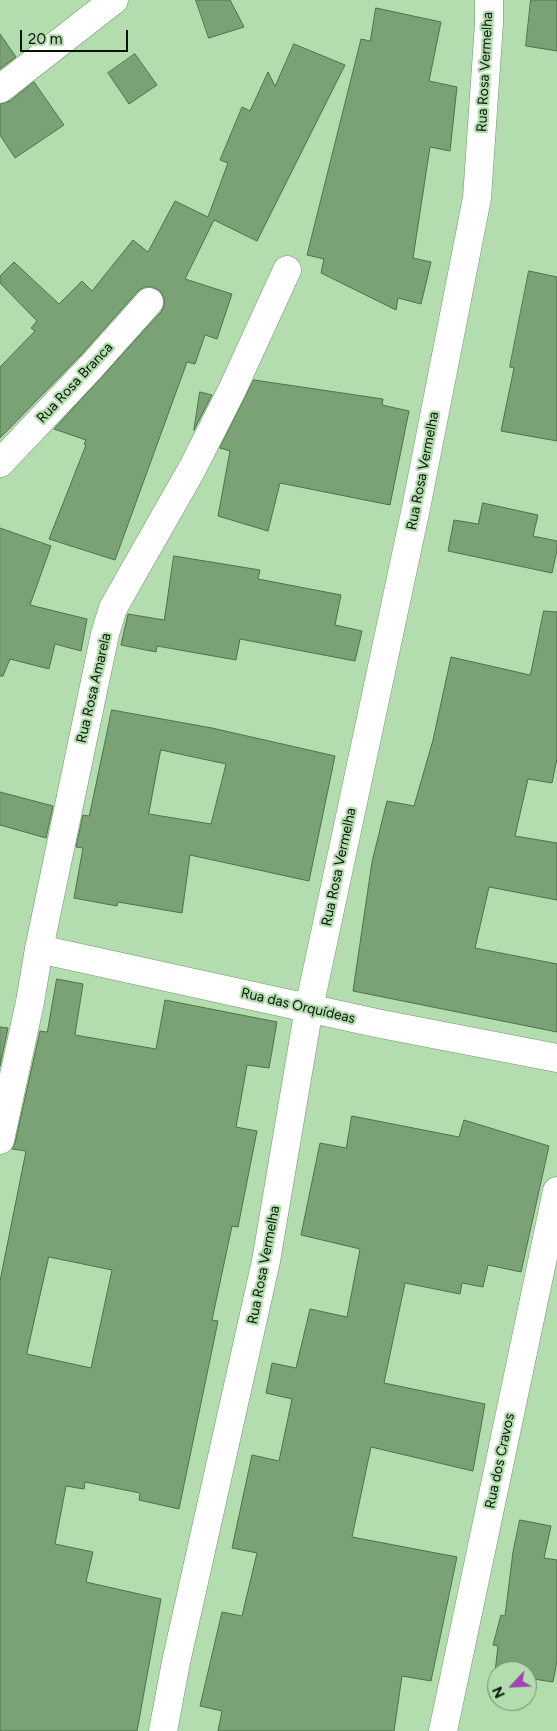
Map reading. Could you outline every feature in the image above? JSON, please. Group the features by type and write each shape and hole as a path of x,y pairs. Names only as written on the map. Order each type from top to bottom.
{"street":[{"path":"0,90 114,0"},
{"name":"Rua Rosa Vermelha","path":"163,1731 176,1662 266,1261 309,1008 416,508 477,198 489,0"},
{"name":"Rua Rosa Amarela","path":"0,1140 105,634 113,608 192,469 232,390 287,270"},
{"name":"Rua Rosa Branca","path":"0,463 91,368 150,302"},
{"name":"Rua das Orquídeas","path":"39,949 376,1023 557,1058"},
{"name":"Rua dos Cravos","path":"443,1731 557,1191"}],"building":[{"path":"196,0 230,0 244,27 209,38"},
{"path":"531,0 557,0 557,51 526,46"},
{"path":"376,8 441,22 429,81 457,87 450,151 430,147 413,258 431,262 421,304 398,298 396,310 321,273 324,259 307,255 361,39 370,41"},
{"path":"0,34 16,57 0,69"},
{"path":"294,44 345,65 257,241 214,220 185,279 232,294 217,339 205,335 195,364 187,362 115,560 49,539 86,445 84,444 86,440 54,429 161,312 164,306 164,298 160,291 153,287 145,287 138,291 80,356 0,438 0,367 35,331 31,328 37,321 0,283 0,276 14,262 59,304 82,281 92,291 133,240 148,252 175,201 208,217 228,163 220,160 242,107 250,111 268,72 275,86"},
{"path":"135,54 157,85 129,104 108,73"},
{"path":"34,82 64,125 15,158 0,135 0,104 10,101"},
{"path":"529,271 557,277 557,441 501,431 514,368 510,367"},
{"path":"254,380 383,399 382,405 409,411 390,505 280,483 268,531 218,516 230,451 220,448"},
{"path":"200,392 212,395 194,430"},
{"path":"483,503 538,515 533,536 557,541 552,573 448,551 454,520 478,524"},
{"path":"0,528 51,546 30,605 87,619 81,651 55,644 49,669 10,659 3,676 0,676"},
{"path":"174,556 260,570 258,579 341,595 335,625 362,631 355,661 240,639 236,660 157,646 156,652 121,645 128,614 164,620"},
{"path":"544,611 557,612 557,758 552,783 528,779 515,836 557,843 557,900 489,887 475,948 557,964 557,1032 353,991 372,862 387,801 414,806 433,740 451,657 530,675"},
{"path":"112,710 212,728 335,756 309,881 190,855 182,913 118,902 117,906 74,898 83,848 76,847 83,815 89,816","holes":["161,750 226,764 211,824 149,814"]},
{"path":"0,792 53,806 46,838 0,825"},
{"path":"57,979 83,984 75,1035 156,1049 165,1000 277,1022 269,1068 247,1065 236,1127 257,1131 238,1227 232,1226 212,1320 218,1321 179,1509 139,1500 140,1493 85,1482 84,1489 66,1486 55,1544 93,1552 86,1582 161,1599 137,1731 0,1731 0,1281 26,1151 12,1149 15,1143 40,1031 47,1032","holes":["49,1257 112,1270 91,1368 27,1354"]},
{"path":"0,1027 8,1028 0,1066"},
{"path":"352,1116 459,1137 464,1120 549,1146 521,1272 488,1265 483,1287 462,1283 460,1294 405,1283 384,1383 485,1404 473,1471 371,1447 352,1537 457,1557 431,1681 402,1676 394,1731 218,1731 222,1711 200,1706 222,1612 242,1616 257,1553 232,1548 252,1455 279,1461 292,1399 266,1393 272,1363 296,1368 310,1309 347,1317 360,1249 301,1235 320,1143 346,1148"},
{"path":"520,1520 551,1526 544,1558 557,1560 557,1661 553,1682 537,1680 537,1661 496,1661 498,1646 493,1645 501,1615 505,1616 513,1552"}]}
